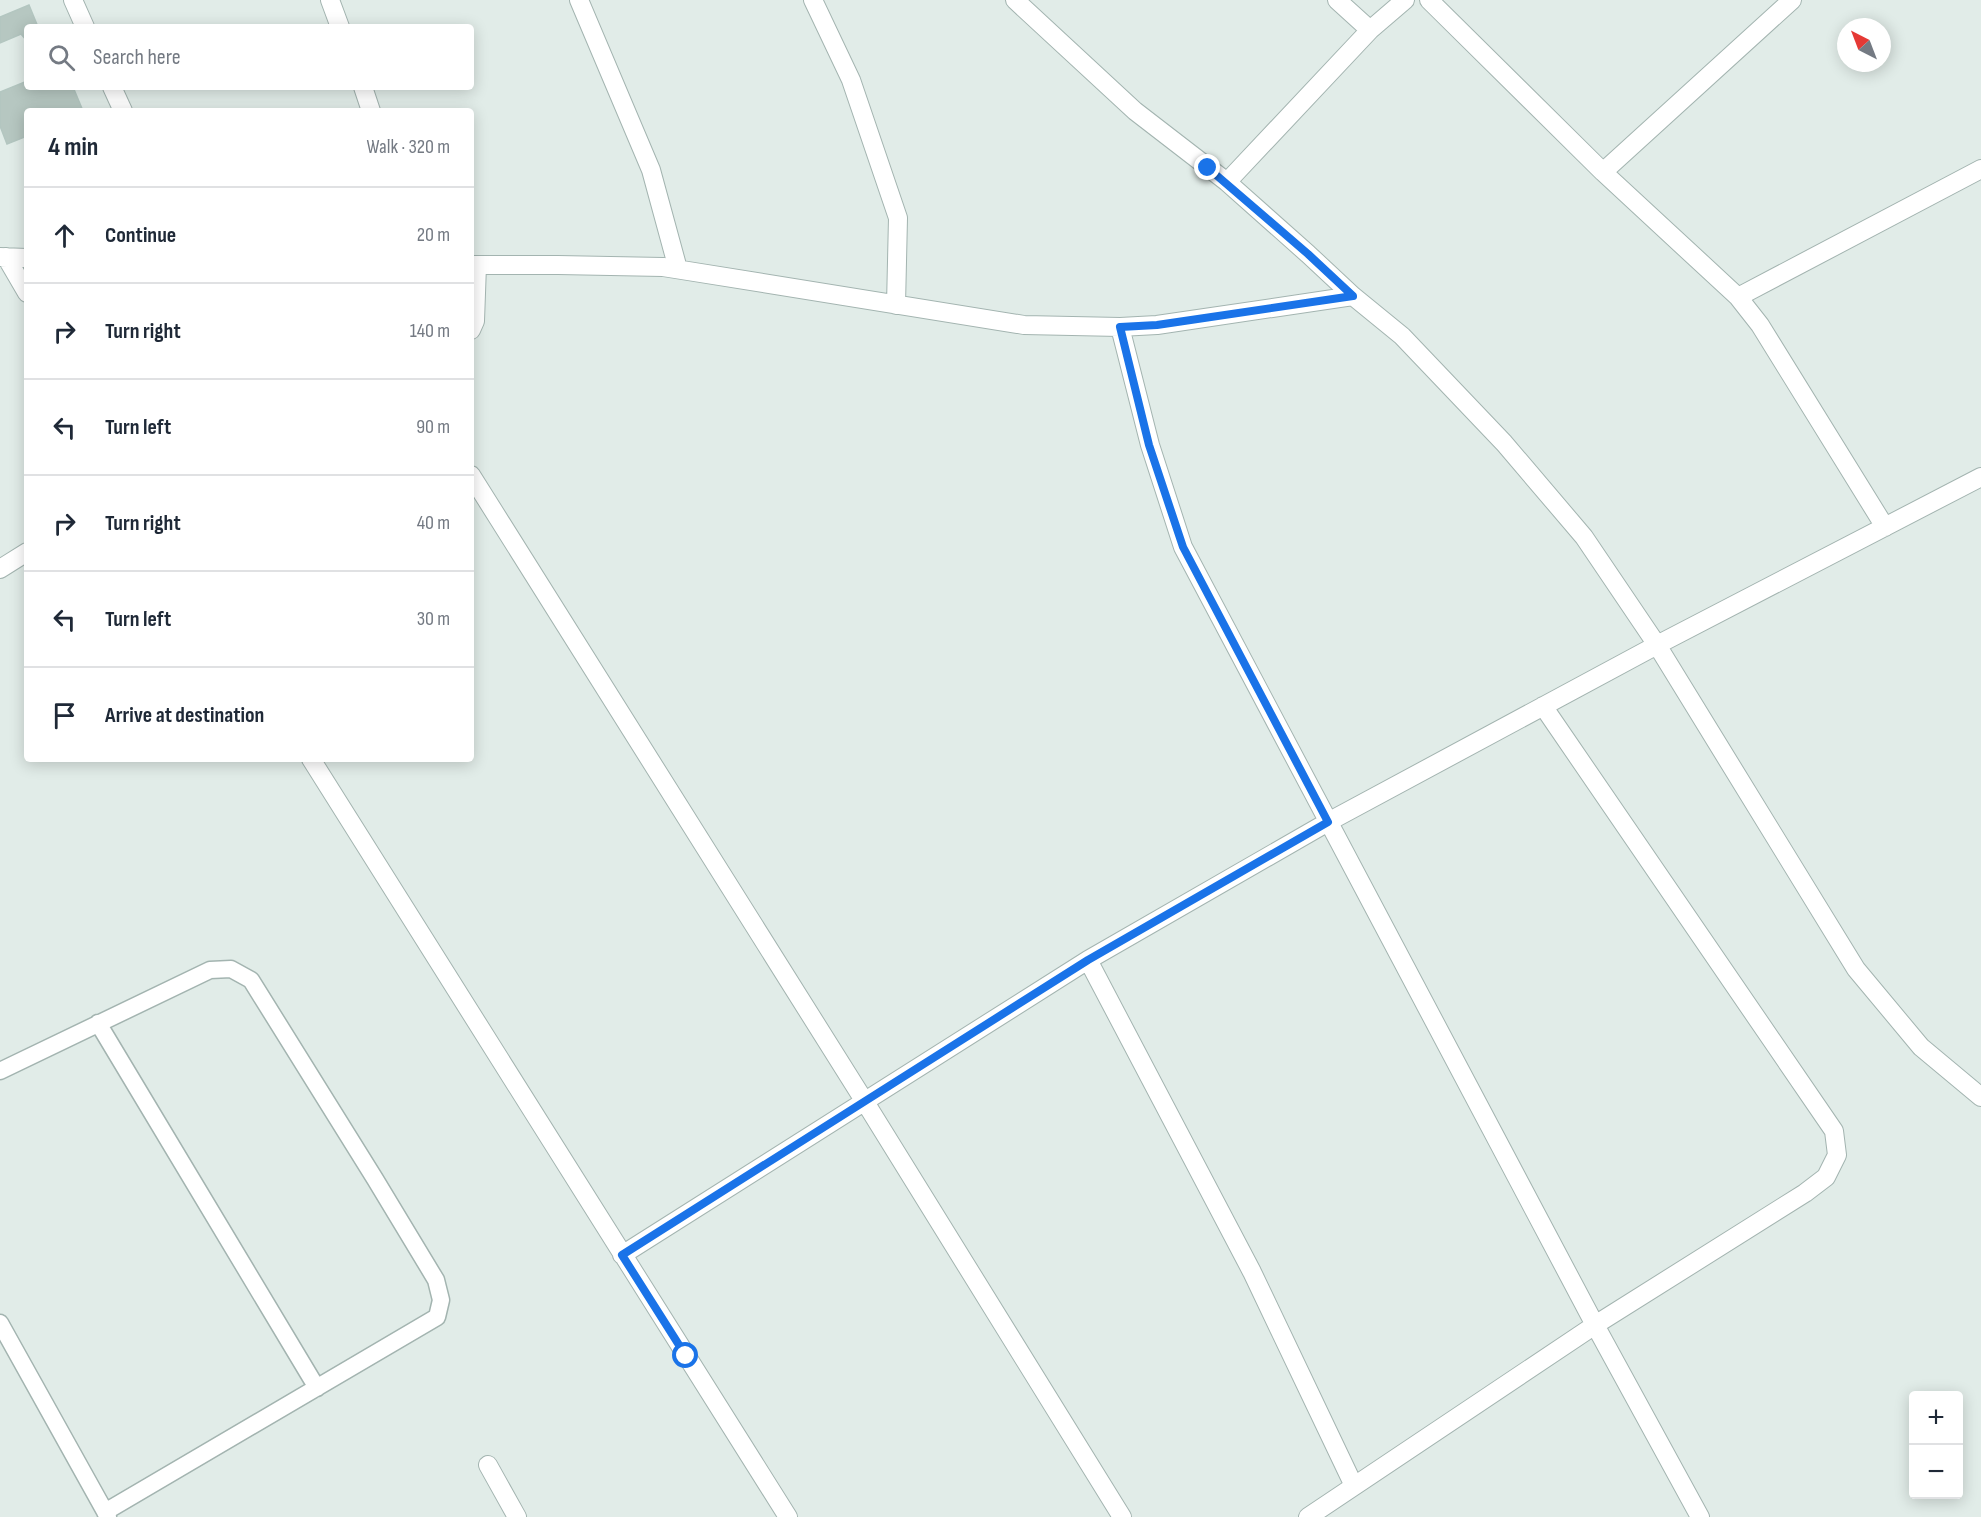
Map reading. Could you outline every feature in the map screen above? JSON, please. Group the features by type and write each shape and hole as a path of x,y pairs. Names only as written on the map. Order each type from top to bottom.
{"street":[{"path":"73,0 84,24"},
{"path":"330,0 339,24"},
{"path":"579,0 651,170 678,269"},
{"path":"813,0 851,80 898,218 896,305"},
{"path":"1015,0 1135,111 1227,182 1353,296 1402,336 1504,443 1584,537 1657,645 1856,969 1920,1047 1981,1097"},
{"path":"1337,0 1370,30"},
{"path":"1227,182 1370,30 1406,0"},
{"path":"1429,0 1603,172 1737,297 1760,324 1885,527"},
{"path":"1603,172 1792,0"},
{"path":"113,90 122,108"},
{"path":"364,90 370,108"},
{"path":"1737,297 1981,169"},
{"path":"3,257 24,258"},
{"path":"3,257 24,288"},
{"path":"474,323 474,265 678,269 1024,325 1120,327 1157,325 1353,296"},
{"path":"1120,327 1149,445 1183,547 1595,1325 1700,1517"},
{"path":"622,1255 1088,960 1328,822 1657,645 1981,477"},
{"path":"474,480 865,1102 1122,1517"},
{"path":"0,569 24,554"},
{"path":"1308,1517 1595,1325 1805,1194 1826,1177 1838,1155 1834,1131 1543,706"},
{"path":"314,762 788,1517"},
{"path":"1088,960 1252,1272 1354,1486"},
{"path":"488,1466 518,1517"}],"lane":[{"path":"0,1071 210,970 231,969 250,980 436,1280 441,1300 437,1317 106,1514 0,1323"},
{"path":"98,1023 316,1388"}],"building":[{"path":"29,5 37,24 24,24 24,38 21,34 0,43 0,17"},
{"path":"24,82 24,90 74,90 82,108 24,108 24,137 7,144 0,126 0,92"}],"route":[{"path":"686,1356 622,1255 1088,960 1328,822 1183,547 1149,445 1120,327 1157,325 1353,296 1227,182 1208,168"}]}
